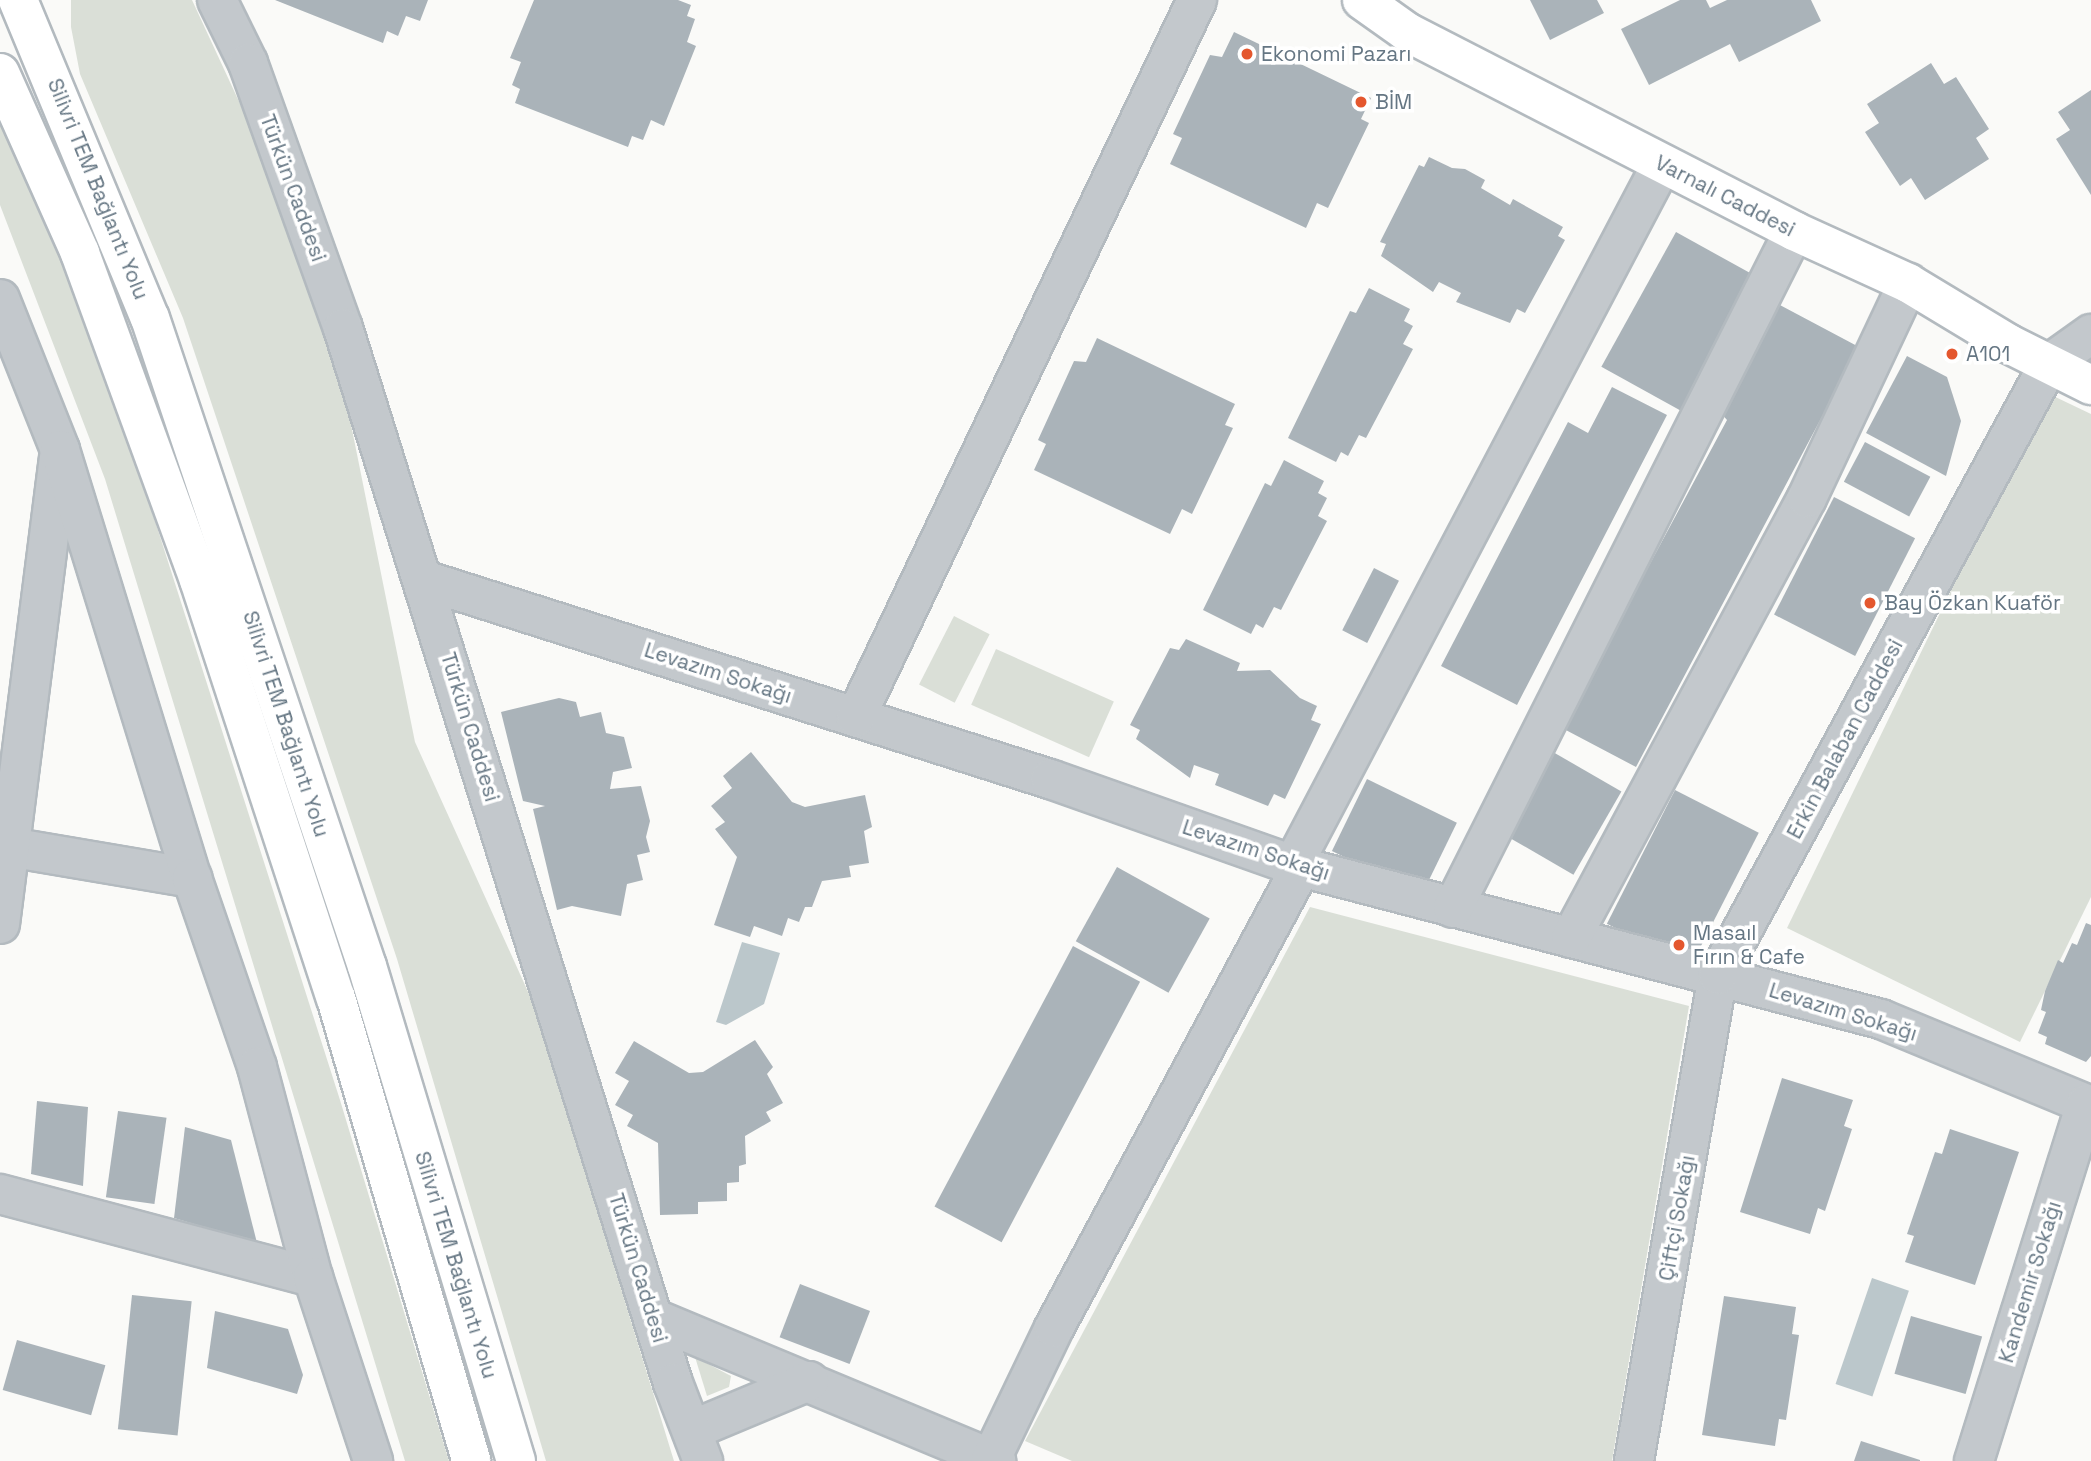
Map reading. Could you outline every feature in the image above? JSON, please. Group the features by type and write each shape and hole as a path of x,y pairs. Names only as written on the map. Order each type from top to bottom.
{"main road":[{"name":"Silivri TEM Bağlantı Yolu","path":"18,0 155,331 368,966 516,1461"},
{"path":"40,49 46,0"},
{"name":"Varnalı Caddesi","path":"1362,0 1408,32 1794,231 1908,284 2091,385"},
{"name":"Silivri TEM Bağlantı Yolu","path":"0,73 80,253 199,580 337,998 471,1461"}],"street":[{"name":"Türkün Caddesi","path":"217,0 248,64 330,290 424,580 653,1318 697,1446"},
{"path":"856,717 1197,0"},
{"path":"653,1318 993,1460 1054,1328 1662,164"},
{"path":"1453,908 1794,231"},
{"path":"1571,937 1807,498 1908,284"},
{"path":"0,299 60,450 192,878 257,1067 313,1277 373,1461"},
{"name":"Erkin Balaban Caddesi","path":"1718,975 2049,364 2091,334"},
{"path":"0,925 60,450"},
{"name":"Levazım Sokağı","path":"424,580 1050,779 1296,868 1881,1019 2089,1105"},
{"path":"9,847 192,878"},
{"name":"Çiftçi Sokağı","path":"1634,1461 1718,975"},
{"name":"Kandemir Sokağı","path":"1974,1461 2089,1105"},
{"path":"0,1194 313,1277"},
{"path":"697,1446 808,1381"}],"shaded area":[{"path":"71,0 192,0 293,218 337,355 415,742 534,1005 674,1461 546,1461 397,959 183,318 80,74 71,27"},
{"path":"0,112 83,311 156,524 340,1100 449,1461 405,1461 105,479 0,205"},
{"path":"2047,393 2091,414 2091,897 2020,1042 1787,928"},
{"path":"954,616 990,634 955,703 919,685"},
{"path":"996,649 1114,701 1089,757 971,705"},
{"path":"1310,907 1689,1006 1612,1461 1072,1461 1025,1441"},
{"path":"742,942 780,953 764,1004 726,1025 716,1022"},
{"path":"1872,1278 1909,1291 1872,1397 1836,1384"},
{"path":"695,1357 731,1376 729,1387 707,1396"}],"building":[{"path":"275,0 428,0 420,21 406,16 398,36 387,31 383,43"},
{"path":"534,0 678,0 691,5 687,16 695,19 687,42 696,46 664,126 651,120 643,140 632,136 628,147 515,103 520,89 512,85 521,62 510,58"},
{"path":"1530,0 1597,0 1604,13 1550,40"},
{"path":"1680,0 1706,0 1710,8 1727,0 1811,0 1821,21 1739,62 1730,44 1649,85 1621,29"},
{"path":"1234,32 1371,98 1361,119 1369,123 1328,208 1317,203 1306,228 1170,164 1182,138 1173,134 1210,55 1222,57"},
{"path":"1931,63 1944,84 1956,77 1989,129 1976,138 1989,159 1925,200 1911,178 1900,186 1865,132 1879,123 1867,104"},
{"path":"2091,90 2091,195 2056,139 2070,130 2058,112"},
{"path":"1429,157 1452,168 1465,169 1485,180 1481,188 1510,205 1513,199 1563,227 1558,236 1565,240 1525,313 1517,309 1510,323 1456,302 1461,293 1439,282 1433,292 1381,256 1386,244 1380,242 1419,165 1424,167"},
{"path":"1676,232 1756,277 1682,411 1601,367"},
{"path":"1369,288 1410,309 1404,321 1413,326 1403,344 1413,349 1366,438 1359,435 1348,456 1341,452 1336,462 1288,438 1350,311 1356,313"},
{"path":"1776,303 1859,347 1636,767 1562,728 1727,420 1719,411"},
{"path":"1097,338 1235,404 1225,425 1233,428 1192,514 1182,509 1170,534 1034,470 1046,444 1038,440 1074,361 1086,362"},
{"path":"1907,356 1947,377 1961,421 1946,476 1866,433"},
{"path":"1612,387 1667,415 1517,705 1441,666 1568,422 1588,433"},
{"path":"1865,442 1930,477 1909,516 1844,482"},
{"path":"1284,460 1324,481 1318,493 1327,498 1318,516 1327,521 1281,610 1274,607 1263,628 1256,624 1251,634 1203,610 1265,483 1271,486"},
{"path":"1834,497 1915,538 1855,656 1774,615"},
{"path":"1374,568 1399,581 1367,643 1342,630"},
{"path":"1186,639 1240,663 1237,671 1270,670 1300,698 1317,706 1311,720 1321,724 1285,799 1274,794 1268,806 1215,785 1219,774 1194,765 1190,778 1136,739 1140,730 1130,725 1170,648 1179,650"},
{"path":"559,698 576,702 580,717 601,712 606,733 624,737 632,768 613,772 610,789 641,786 650,821 646,837 650,852 637,855 643,880 627,884 621,916 572,906 557,910 533,809 545,806 523,801 501,712"},
{"path":"751,752 792,802 805,807 865,795 872,827 864,831 869,863 849,866 851,877 822,881 812,907 805,907 799,922 788,918 782,936 754,926 750,937 714,925 737,857 715,829 725,822 711,806 732,788 723,776"},
{"path":"1553,752 1621,791 1573,875 1505,835"},
{"path":"1367,779 1457,823 1422,895 1332,851"},
{"path":"1675,790 1759,833 1691,966 1607,924"},
{"path":"1117,867 1210,918 1169,993 1076,941"},
{"path":"2086,923 2091,925 2091,1056 2086,1062 2045,1044 2047,1037 2038,1033 2046,1012 2041,1010 2045,991 2058,960 2063,963 2072,943 2077,945"},
{"path":"1073,946 1140,982 1002,1242 935,1206"},
{"path":"755,1040 773,1067 767,1074 783,1103 766,1112 771,1121 745,1136 746,1164 739,1166 739,1182 727,1183 727,1201 698,1202 698,1214 660,1215 658,1143 627,1126 633,1115 615,1105 629,1081 615,1073 634,1041 689,1073 703,1072"},
{"path":"1782,1078 1853,1100 1844,1126 1852,1129 1825,1211 1818,1208 1810,1234 1740,1212"},
{"path":"37,1101 88,1107 83,1186 31,1174"},
{"path":"118,1111 167,1118 154,1204 106,1197"},
{"path":"185,1127 231,1140 257,1243 174,1218"},
{"path":"1950,1129 2019,1152 1975,1285 1905,1262 1914,1236 1907,1234 1935,1152 1942,1154"},
{"path":"800,1284 870,1311 850,1364 780,1337"},
{"path":"132,1295 192,1301 178,1436 118,1429"},
{"path":"1724,1296 1796,1307 1792,1334 1799,1335 1786,1420 1779,1419 1775,1446 1702,1435"},
{"path":"215,1311 288,1329 303,1375 297,1394 207,1368"},
{"path":"1911,1316 1982,1336 1966,1394 1894,1374"},
{"path":"17,1340 105,1365 91,1415 3,1390"},
{"path":"1861,1441 1920,1460 1920,1461 1854,1461"}],"place":[{"name":"Ekonomi Pazarı","path":"1247,54"},
{"name":"BİM","path":"1361,102"},
{"name":"A101","path":"1952,354"},
{"name":"Bay Özkan Kuaför","path":"1870,603"},
{"name":"Masaıl Fırın & Cafe","path":"1679,945"}]}
